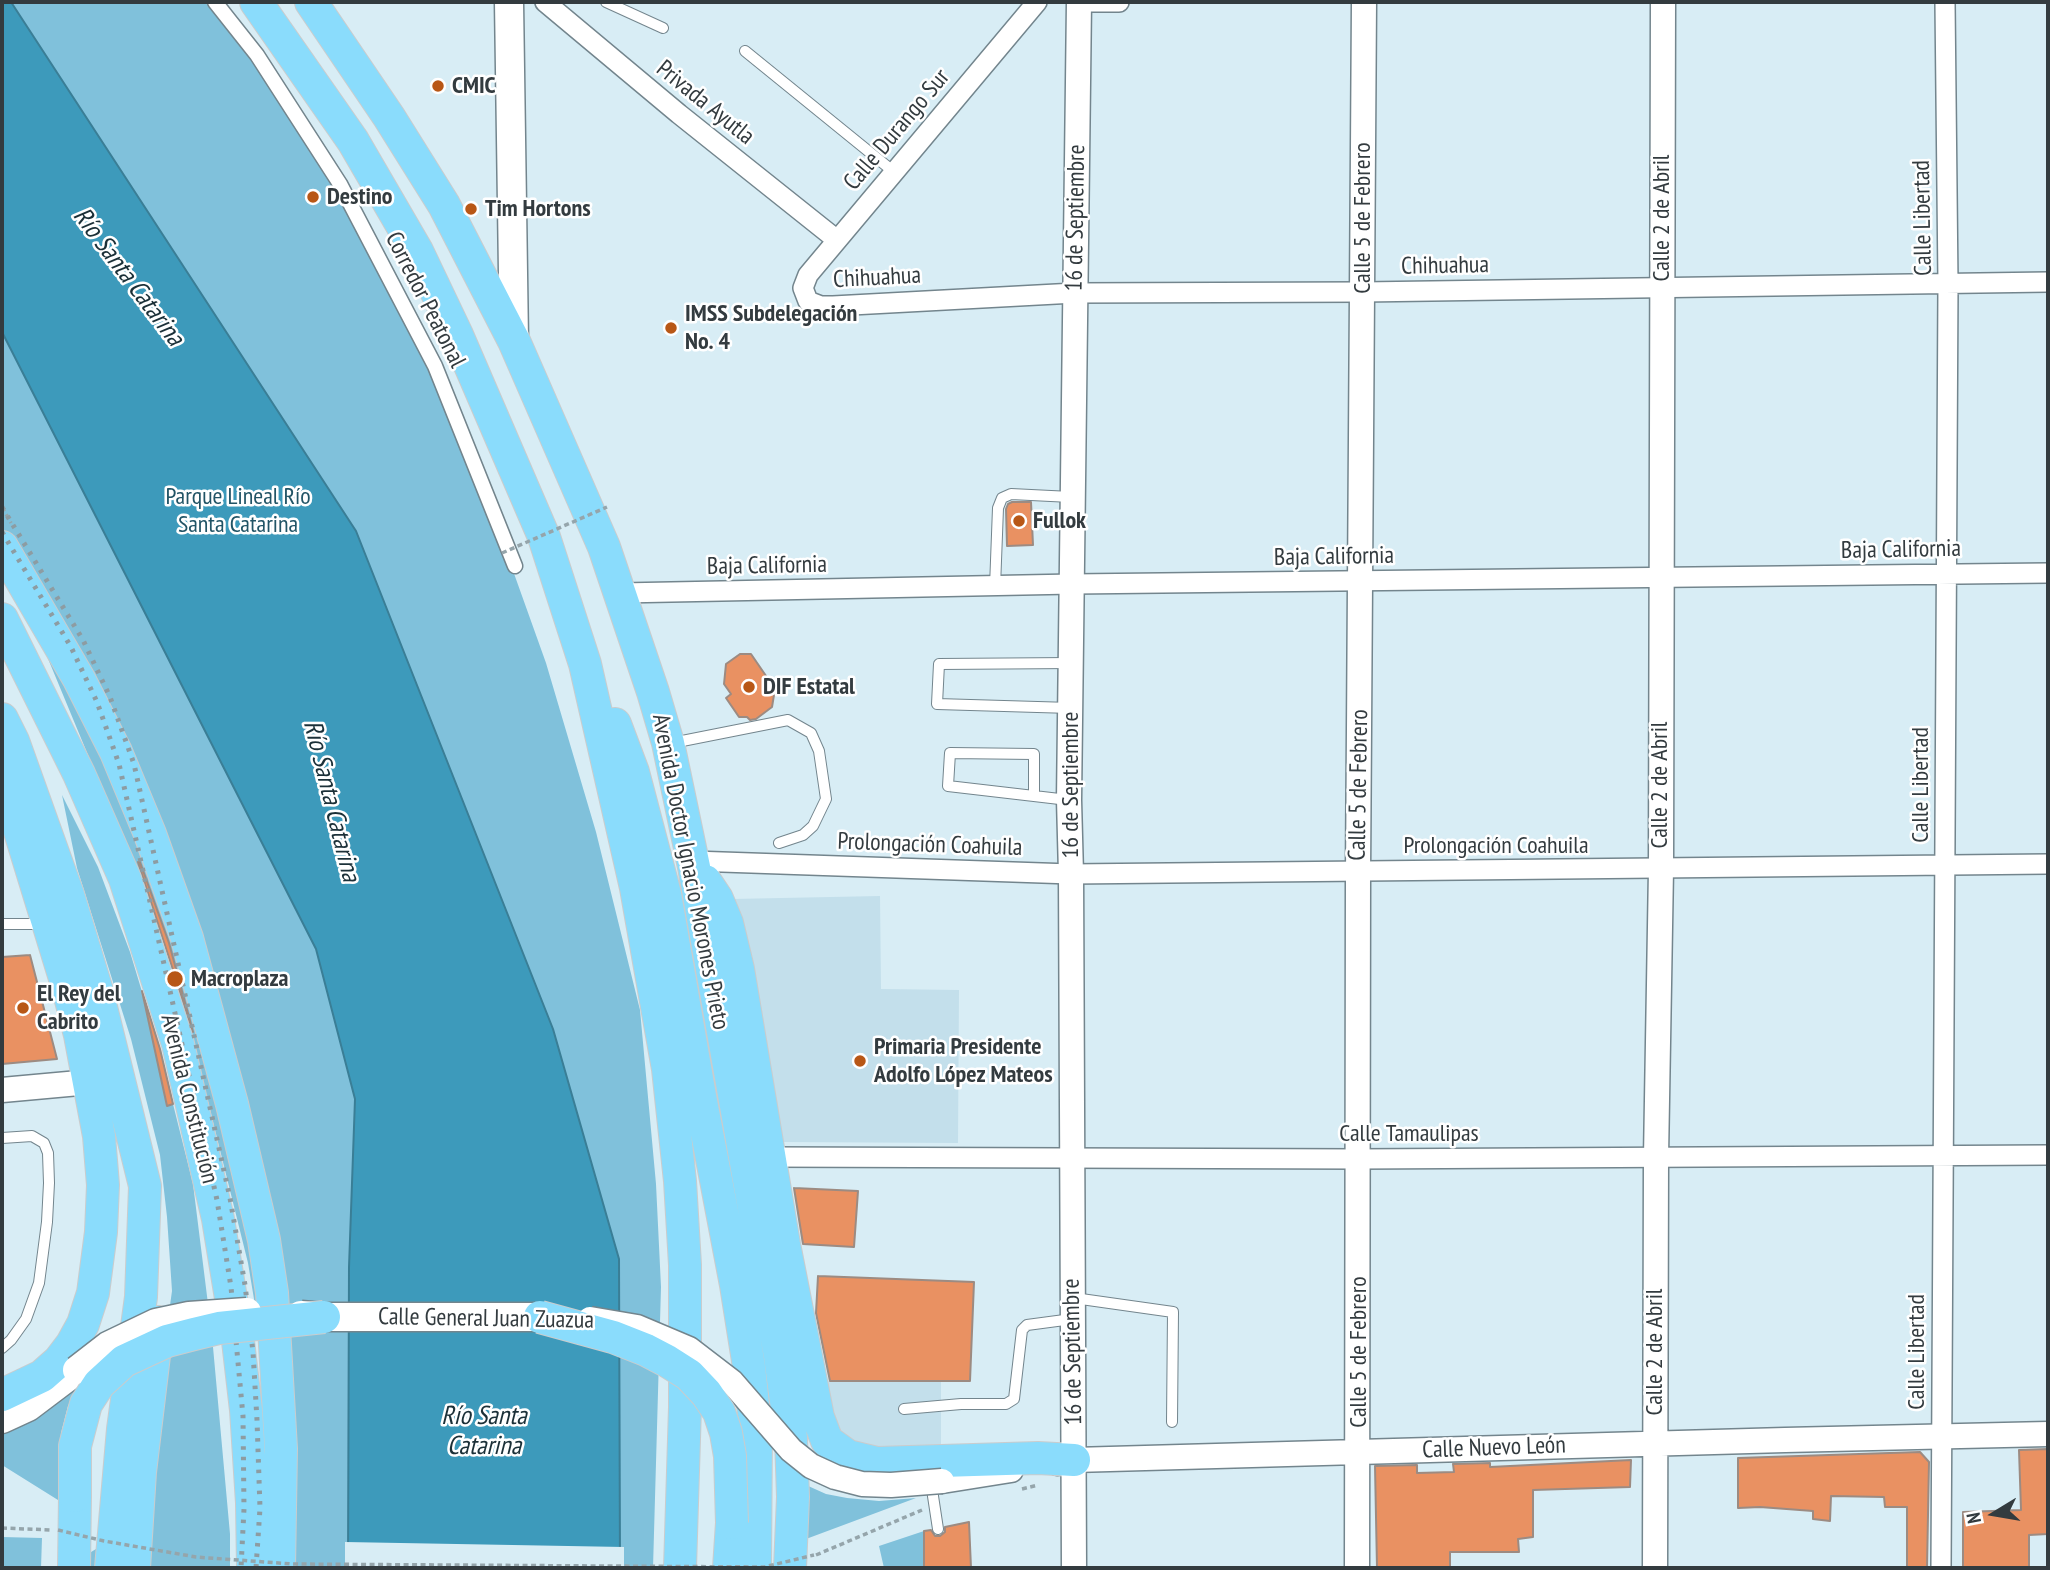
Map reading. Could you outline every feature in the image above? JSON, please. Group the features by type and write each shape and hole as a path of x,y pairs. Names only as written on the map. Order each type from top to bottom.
{"highway":[{"path":"256,2 353,141 417,251 457,335 544,537 585,664 636,888 667,1069 680,1181 685,1265 685,1407 680,1568"},
{"name":"Avenida Doctor Ignacio Morones Prieto","path":"311,2 389,117 443,205 514,341 568,461 621,593 668,743 693,864 787,1407 793,1497 802,1562"},
{"path":"2,547 79,680 116,752 150,834 187,938 232,1104 264,1240 272,1293 281,1449 279,1568"},
{"name":"Avenida Constitución","path":"2,619 79,774 125,879 178,1044 218,1219 238,1341 246,1410 253,1568"},
{"path":"585,664 614,720 633,772 665,894 749,1367 757,1444 755,1568"},
{"path":"6,734 68,895 97,991 145,1186 159,1270 154,1366 140,1472 134,1568"},
{"path":"2,773 67,985 90,1083 99,1136 103,1185 102,1232 93,1293 83,1324 59,1361 42,1376 2,1395"},
{"path":"693,864 717,898 727,923 738,969 818,1417 827,1441 848,1456 877,1463 1038,1458 1074,1460"},
{"path":"111,1568 122,1441 141,1297 145,1186"},
{"path":"74,1568 75,1446 86,1404 99,1384 124,1361 156,1345 219,1328 324,1317"},
{"path":"540,1317 613,1337 646,1350 689,1375 706,1393 719,1412 730,1456 732,1524 729,1568"}],"main road":[{"path":"509,2 514,341"},
{"name":"Calle General Juan Zuazua","path":"2,1419 29,1407 108,1346 156,1323 189,1316 273,1312 324,1317 540,1317"}],"street":[{"name":"Corredor Peatonal","path":"215,2 257,55 346,196 435,366 515,566"},
{"name":"Privada Ayutla","path":"545,2 679,114 837,240"},
{"name":"Calle Durango Sur","path":"804,295 804,282 808,275 1037,2"},
{"path":"1079,2 1119,2"},
{"name":"16 de Septiembre","path":"1074,1568 1069,800 1079,2"},
{"name":"Calle 5 de Febrero","path":"1357,1568 1358,872 1364,2"},
{"name":"Calle 2 de Abril","path":"1655,1568 1661,869 1663,2"},
{"name":"Calle Libertad","path":"1941,1568 1948,284 1945,2"},
{"name":"Chihuahua","path":"804,295 814,304 833,306 1075,293 1363,292 2048,282"},
{"name":"Baja California","path":"621,593 1073,584 2048,573"},
{"name":"Prolongación Coahuila","path":"693,864 1071,874 2048,864"},
{"path":"2,1090 90,1083"},
{"name":"Calle Tamaulipas","path":"770,1157 1359,1159 2048,1155"},
{"name":"Calle General Juan Zuazua","path":"540,1317 607,1321 637,1327 689,1349 732,1382 791,1450 811,1466 835,1477 862,1483 891,1485 937,1482"},
{"name":"Calle Nuevo León","path":"937,1482 1074,1460 2048,1434"}],"lane":[{"path":"606,2 663,28"},
{"path":"745,51 894,172"},
{"path":"995,587 998,508 1002,498 1012,494 1074,497"},
{"path":"1072,663 939,664 937,704 1072,708"},
{"path":"668,743 788,720 811,733 822,762 827,799 813,826 803,835 779,843"},
{"path":"1034,796 1034,754 950,753 948,786 1034,796 1069,800"},
{"path":"2,924 48,924"},
{"path":"2,1138 32,1136 44,1143 48,1153 48,1183 47,1222 40,1283 26,1318 2,1348"},
{"path":"904,1409 961,1404 1006,1404 1014,1399 1022,1330 1027,1325 1072,1309 1172,1312 1172,1422"},
{"path":"937,1482 938,1529"}],"path":[{"path":"502,553 607,507"},
{"path":"2,1528 58,1530 196,1557 292,1564 764,1567 802,1562 919,1511"}],"shaded area":[{"name":"Primaria Presidente Adolfo López Mateos","path":"880,896 881,989 959,990 958,1143 784,1142 775,1133 732,899"},
{"path":"813,1381 941,1381 941,1450 842,1445"}],"green space":[{"name":"Parque Lineal Río Santa Catarina","path":"2,2 205,2 251,60 339,192 427,354 492,512 546,663 596,832 640,1010 656,1184 661,1287 653,1568 282,1568 260,1335 248,1263 190,1029 163,941 139,878 44,649 2,560"},
{"path":"62,795 98,867 130,952 159,1048 193,1184 212,1336 230,1534 230,1568 65,1568 96,1549 105,1563 159,1384 172,1291 160,1155 131,1039 77,868"},
{"path":"83,1376 68,1406 61,1433 58,1500 2,1465 2,1429"},
{"path":"806,1485 826,1494 847,1498 879,1501 916,1498 806,1539"},
{"path":"924,1531 924,1568 884,1568 879,1546"},
{"path":"2,1537 42,1538 41,1568 2,1568"}],"water":[{"name":"Río Santa Catarina","path":"2,2 11,2 356,531 553,1029 619,1259 620,1568 348,1568 349,1267 355,1099 316,949 2,332"}],"pier":[{"path":"345,1542 624,1547 624,1568 345,1568"}],"building":[{"name":"Fullok","path":"1012,502 1031,502 1033,545 1007,546 1006,509"},
{"name":"DIF Estatal","path":"740,654 751,654 775,689 772,707 756,719 739,717 726,698 731,694 724,684 726,664"},
{"path":"138,862 169,943 193,1032"},
{"name":"El Rey del Cabrito","path":"30,955 57,1059 2,1064 2,957"},
{"path":"142,991 173,1104 167,1106"},
{"path":"794,1188 858,1191 854,1247 803,1244"},
{"path":"818,1276 974,1282 970,1381 830,1381 816,1313"},
{"path":"2048,1449 2048,1534 2029,1535 2029,1568 1963,1568 1963,1512 2021,1510 2019,1450"},
{"path":"1920,1452 1929,1462 1927,1568 1907,1568 1907,1507 1885,1507 1884,1497 1831,1496 1830,1521 1813,1519 1813,1511 1738,1508 1738,1458"},
{"path":"1631,1460 1630,1487 1533,1490 1533,1537 1518,1539 1519,1552 1450,1552 1450,1568 1377,1568 1375,1466 1417,1465 1417,1473 1454,1472 1453,1464 1490,1463 1490,1467"},
{"path":"969,1522 971,1568 924,1568 924,1531 931,1530 935,1536 940,1536 945,1532 945,1527"}],"railway":[{"path":"2,507 83,640 110,697 134,764 230,1198 245,1285 257,1420 260,1508 256,1568"},
{"path":"2,532 71,647 97,702 119,764 217,1200 231,1287 243,1416 244,1509 241,1568"}],"place":[{"name":"CMIC","path":"438,86"},
{"name":"Destino","path":"313,197"},
{"name":"Tim Hortons","path":"471,209"},
{"name":"IMSS Subdelegación No. 4","path":"671,328"},
{"name":"Fullok","path":"1019,521"},
{"name":"DIF Estatal","path":"749,687"},
{"name":"Macroplaza","path":"175,979"},
{"name":"El Rey del Cabrito","path":"23,1008"},
{"name":"Primaria Presidente Adolfo López Mateos","path":"860,1061"}]}
